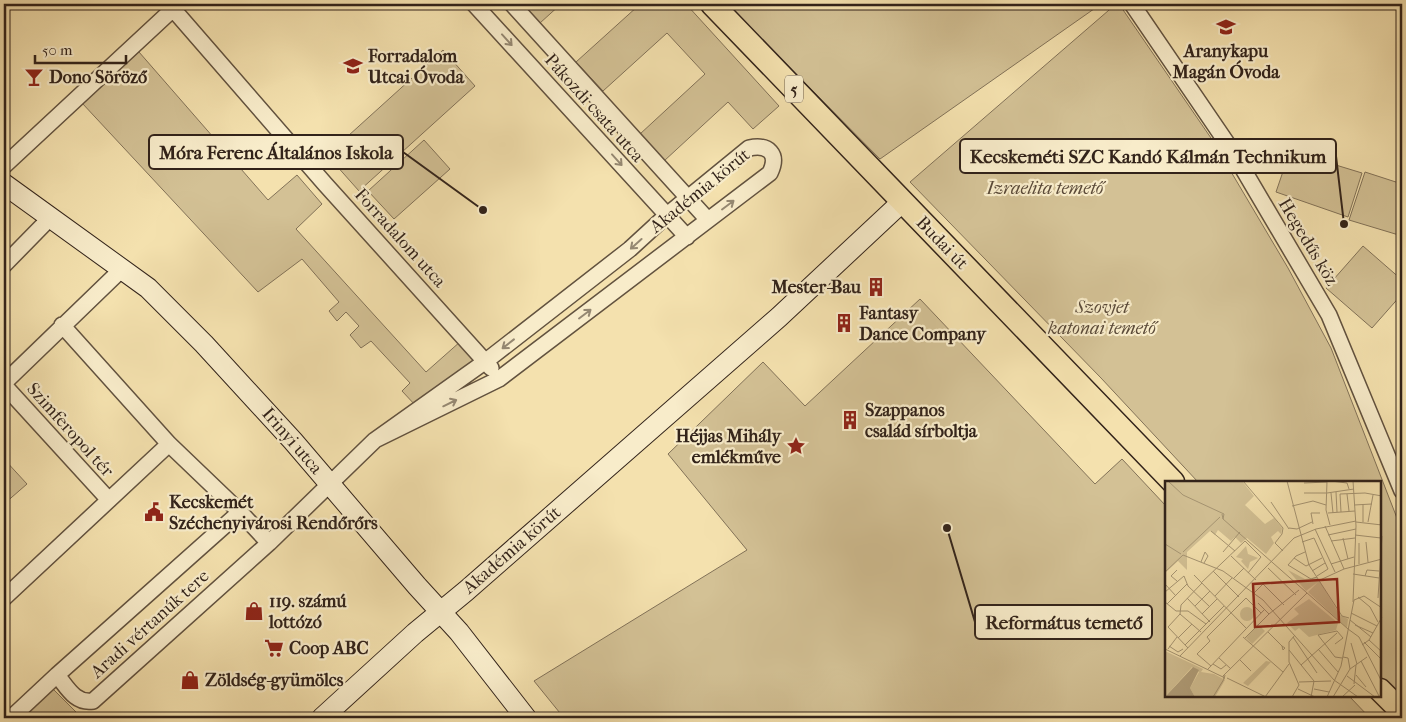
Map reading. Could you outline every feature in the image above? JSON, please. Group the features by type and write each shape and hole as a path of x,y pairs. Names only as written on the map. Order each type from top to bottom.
{"main road":[{"name":"Budai út","path":"712,4 1172,481"},
{"path":"1381,691 1402,712"},
{"path":"1370,697 1389,718"}],"street":[{"name":"Pákozdi csata utca","path":"474,4 687,237"},
{"name":"Pákozdi csata utca","path":"512,4 708,220"},
{"name":"Hegedűs köz","path":"1132,4 1233,152 1329,314 1402,492"},
{"name":"Forradalom utca","path":"4,166 176,6 326,184 486,361 499,379"},
{"name":"Akadémia körút","path":"763,147 771,151 774,158 774,166 770,173 499,379 375,440 486,361 630,249 667,215 749,148 763,147"},
{"name":"Irinyi utca","path":"4,184 148,288 204,344 294,441 417,586 441,611 526,718"},
{"name":"Akadémia körút","path":"322,718 441,611 779,317 902,202"},
{"path":"4,265 50,218"},
{"path":"4,384 62,325 122,269"},
{"path":"62,325 169,444 240,512 269,543"},
{"name":"Szimferopol tér","path":"4,384 109,500"},
{"name":"Aradi vértanúk tere","path":"57,675 78,700 93,702 269,543 375,440"},
{"path":"4,598 169,444"},
{"name":"Aradi vértanúk tere","path":"11,718 240,512"}],"green space":[{"path":"523,4 561,4 540,23"},
{"path":"637,4 686,4 779,106 753,129 728,102 664,161 640,134 705,74 667,33 603,91 576,62 638,6"},
{"path":"727,4 1101,4 880,159"},
{"path":"1116,4 1119,4 1211,138 1288,268 1331,348 1402,531 1402,701 1381,679 1381,481 1197,481 1101,378 910,182"},
{"path":"443,50 475,86 359,191 327,155"},
{"path":"139,52 268,200 297,175 322,204 296,229 426,372 461,341 478,360 416,406 402,391 410,383 371,341 361,348 350,335 359,326 346,312 337,321 329,311 339,302 302,259 258,292 82,103"},
{"path":"424,140 450,169 394,219 368,191"},
{"path":"1290,151 1362,173 1348,217 1276,192"},
{"path":"1365,172 1402,184 1402,236 1349,220"},
{"path":"1363,246 1402,280 1402,294 1372,328 1326,288"},
{"path":"920,299 1095,484 1122,459 1165,505 1165,697 1350,697 1370,718 564,718 534,681 747,550 668,454 763,362 805,406"},
{"path":"4,459 27,484 4,504"},
{"path":"51,687 82,718 19,718"}],"place":[{"name":"Aranykapu Magán Óvoda","path":"1226,27"},
{"name":"Forradalom Utcai Óvoda","path":"353,66"},
{"name":"Dono Söröző","path":"34,77"},
{"name":"Móra Ferenc Általános Iskola","path":"483,210"},
{"name":"Kecskeméti SZC Kandó Kálmán Technikum","path":"1344,224"},
{"name":"Mester-Bau","path":"876,287"},
{"name":"Fantasy Dance Company","path":"844,323"},
{"name":"Szappanos család sírboltja","path":"850,420"},
{"name":"Héjjas Mihály emlékműve","path":"796,446"},
{"name":"Kecskemét Széchenyivárosi Rendőrőrs","path":"154,512"},
{"name":"Református temető","path":"947,528"},
{"name":"119. számú lottózó","path":"254,611"},
{"name":"Coop ABC","path":"274,648"},
{"name":"Zöldség-gyümölcs","path":"190,680"}],"park label":[{"name":"Izraelita temető","path":"1045,188"},
{"name":"Szovjet katonai temető","path":"1102,317"}]}
